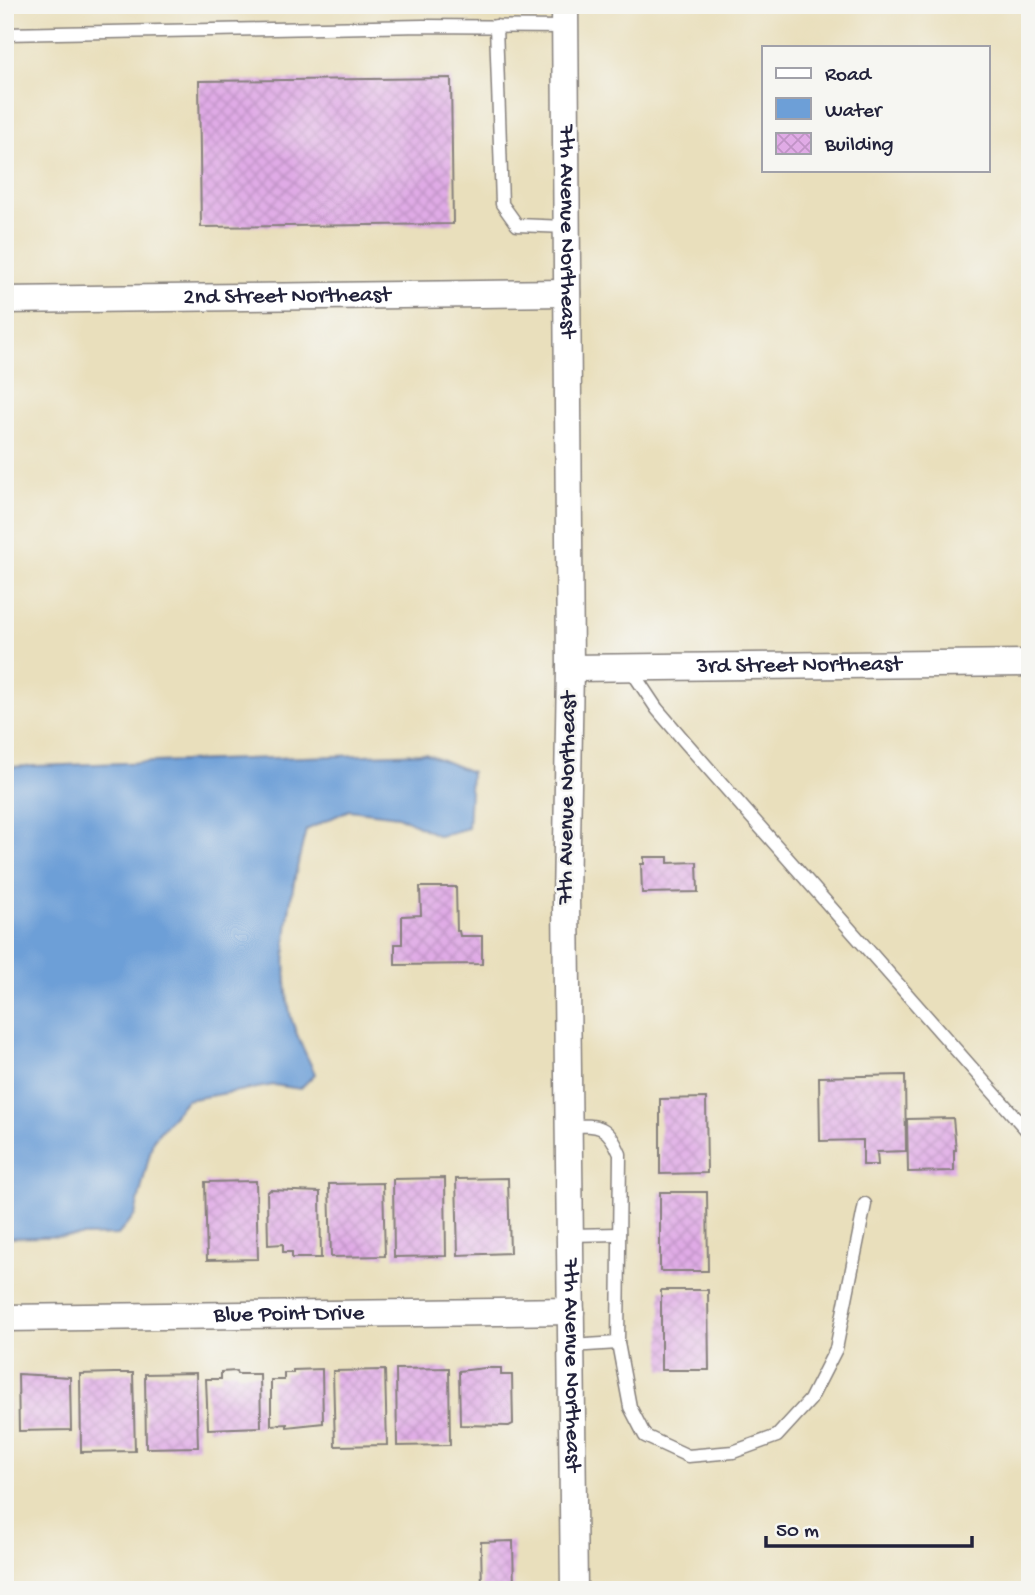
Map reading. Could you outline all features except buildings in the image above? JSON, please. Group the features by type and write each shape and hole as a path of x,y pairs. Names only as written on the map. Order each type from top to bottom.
{"street":[{"name":"7th Avenue Northeast","path":"565,16 570,667 566,902 574,1590"},
{"name":"2nd Street Northeast","path":"5,300 567,292"},
{"name":"3rd Street Northeast","path":"570,667 1030,663"},
{"name":"Blue Point Drive","path":"5,1318 571,1311"}],"lane":[{"path":"5,34 496,26 565,16"},
{"path":"496,26 502,204 517,225 566,227"},
{"path":"629,667 657,709 687,744 1030,1134"},
{"path":"569,1125 597,1125 612,1135 620,1154 618,1343 630,1407 645,1436 665,1448 688,1456 733,1452 777,1436 810,1401 835,1349 865,1204"},
{"path":"570,1235 619,1234"},
{"path":"571,1346 618,1343"}],"water":[{"path":"425,753 471,772 468,828 439,836 398,816 349,810 306,830 291,898 285,967 292,1021 315,1074 300,1089 274,1085 186,1100 153,1140 135,1215 118,1235 5,1238 5,767"}]}
